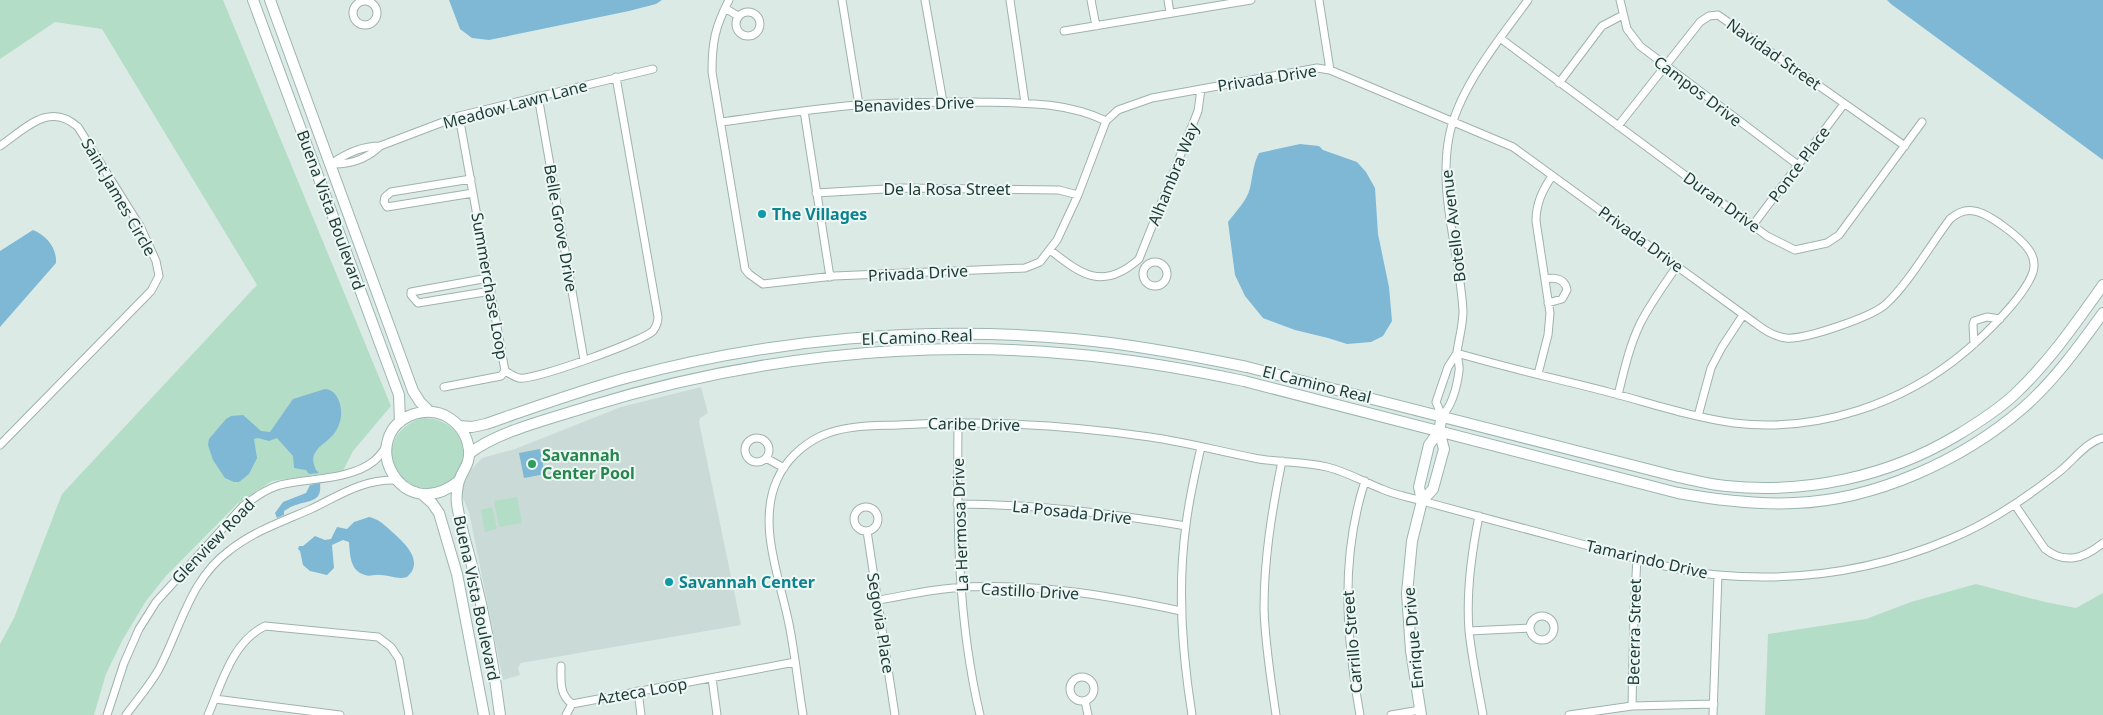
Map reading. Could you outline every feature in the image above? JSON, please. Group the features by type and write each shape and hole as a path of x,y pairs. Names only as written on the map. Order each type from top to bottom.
{"main road":[{"name":"Buena Vista Boulevard","path":"253,0 399,395 400,422"},
{"name":"Buena Vista Boulevard","path":"270,0 413,391 430,412"},
{"path":"316,170 331,164"},
{"name":"El Camino Real","path":"460,426 472,427 486,424 628,378 782,346 895,336 946,334 1020,335 1116,343 1185,354 1293,378 1678,477 1725,486 1790,487 1832,482 1871,474 1901,464 1934,449 1981,421 2014,395 2043,364 2103,285"},
{"name":"El Camino Real","path":"469,454 489,441 569,413 632,394 735,370 786,362 900,351 1022,351 1114,359 1188,370 1244,381 1678,493 1723,501 1790,504 1835,498 1875,489 1940,463 1988,436 2024,408 2053,377 2075,351 2103,312"},
{"path":"563,398 569,413"},
{"path":"430,412 441,414 460,426 465,435 469,454 468,464 459,481 448,489 436,494 422,494 411,491 396,480 388,464 387,446 391,433 400,422 409,416 430,412"},
{"path":"1439,431 1442,416"},
{"name":"Enrique Drive","path":"1422,501 1419,487 1429,445 1439,431"},
{"name":"Enrique Drive","path":"1421,712 1411,651 1407,593 1412,541 1422,501 1432,489 1444,449 1439,431"},
{"name":"Buena Vista Boulevard","path":"459,481 456,502 474,571 500,715"},
{"name":"Buena Vista Boulevard","path":"422,494 439,513 457,574 484,715"},
{"path":"457,574 474,571"}],"street":[{"name":"Privada Drive","path":"729,0 718,21 712,72 745,269 764,284 830,277 1025,268 1040,262 1050,250 1078,196 1106,121 1118,110 1130,104 1152,98 1317,68 1330,70 1513,147 1773,335 1792,338 1817,332 1878,310 1891,299 1950,219 1958,213 1966,211 1983,214 1996,221 2024,244 2032,254 2034,262 2031,277 2000,319 1974,344 1935,375 1879,404 1817,420 1778,424 1734,423 1698,416 1457,353"},
{"path":"842,0 859,105"},
{"path":"925,0 943,102"},
{"path":"1010,0 1025,103"},
{"path":"1091,0 1096,26"},
{"path":"1168,0 1170,14"},
{"path":"1064,31 1246,0"},
{"path":"1320,0 1330,70"},
{"name":"Botello Avenue","path":"1457,353 1448,367 1436,402 1442,416 1451,406 1459,370 1457,353 1463,324 1463,310 1446,191 1445,161 1453,121 1464,95 1500,38 1528,0"},
{"name":"Campos Drive","path":"1620,0 1627,29 1640,46 1665,67 1798,165"},
{"path":"725,8 738,16"},
{"path":"1559,82 1602,26 1623,15"},
{"name":"Navidad Street","path":"1618,126 1700,22 1709,16 1718,15 1905,146"},
{"name":"Duran Drive","path":"1500,38 1767,236 1796,250 1831,241 1847,225 1922,122"},
{"name":"Meadow Lawn Lane","path":"331,164 342,156 370,146 380,146 459,116 653,69"},
{"name":"Summerchase Loop","path":"459,116 505,371 519,378 543,375 652,332 658,323 616,77"},
{"name":"Alhambra Way","path":"1139,259 1198,111 1201,88"},
{"name":"Belle Grove Drive","path":"538,96 584,360"},
{"name":"Benavides Drive","path":"721,122 859,105 943,102 1025,103 1060,106 1106,121"},
{"name":"Ponce Place","path":"1753,225 1844,104"},
{"path":"804,111 830,277"},
{"name":"Saint James Circle","path":"0,146 44,117 68,118 78,127 141,228 156,261 159,276 151,291 0,445"},
{"path":"1538,374 1548,334 1548,303 1536,210 1539,198 1552,176"},
{"path":"471,179 391,192 385,197 384,202 387,207 473,193"},
{"name":"De la Rosa Street","path":"816,193 902,188 1039,189 1059,190 1078,196"},
{"path":"1050,250 1082,274 1099,277 1129,268 1139,259 1146,266"},
{"path":"1618,395 1628,355 1640,325 1647,310 1677,266"},
{"path":"488,278 411,292 411,295 418,303 491,290"},
{"path":"1545,279 1561,280 1566,284 1567,290 1562,299 1548,303"},
{"path":"1698,416 1716,357 1743,314"},
{"path":"1974,344 1974,321 1986,317 2000,319"},
{"path":"444,387 501,376 505,371"},
{"name":"La Hermosa Drive","path":"958,423 957,504 961,588 973,682 980,715"},
{"name":"Caribe Drive","path":"803,715 790,627 768,523 772,493 784,468 797,452 810,443 836,431 874,426 999,423 1067,428 1153,438 1201,446 1257,459 1325,466 1383,490 1422,501"},
{"name":"Tamarindo Drive","path":"1422,501 1689,571 1769,578 1792,576 1851,569 1875,564 1904,557 1953,538 2015,505 2060,471 2091,443 2103,438"},
{"name":"Glenview Road","path":"107,715 124,663 139,629 156,602 243,506 258,495 278,485 322,479 348,473 375,460 387,446"},
{"path":"1192,715 1184,661 1181,611 1186,526 1201,446"},
{"path":"766,458 784,468"},
{"path":"1276,715 1266,633 1265,584 1269,532 1282,461"},
{"name":"Glenview Road","path":"126,715 159,669 190,596 203,577 228,551 247,538 353,487 376,480 396,480"},
{"name":"Carrillo Street","path":"1360,715 1349,644 1347,595 1348,562 1354,518 1365,481"},
{"name":"La Posada Drive","path":"957,504 999,504 1086,511 1186,526"},
{"path":"2015,505 2045,549 2052,554 2059,557 2076,559 2103,543"},
{"path":"1478,516 1470,565 1469,631 1483,715"},
{"name":"Segovia Place","path":"867,531 895,715"},
{"name":"Becerra Street","path":"1632,706 1634,595 1637,558"},
{"path":"1714,715 1718,575"},
{"name":"Castillo Drive","path":"878,600 961,588 1023,588 1073,592 1181,611"},
{"path":"208,715 237,649 253,631 265,626 378,636 391,647 399,659 409,715"},
{"path":"1469,631 1529,628"},
{"name":"Azteca Loop","path":"572,704 795,662"},
{"path":"561,666 562,692 572,704 566,715"},
{"path":"712,678 718,715"},
{"path":"638,691 641,715"},
{"path":"215,699 340,715"},
{"path":"1085,701 1088,715"},
{"path":"1569,715 1632,706 1714,704"},
{"path":"1390,715 1421,712"}],"shaded area":[{"path":"701,387 708,413 700,418 699,422 741,625 521,663 518,668 520,675 503,680 469,512 461,494 462,486 470,471 482,458 515,449 621,407"}],"green space":[{"path":"0,0 223,0 391,406 353,451 343,471 272,481 237,504 166,576 146,601 123,639 106,674 94,715 0,715 0,644 14,618 62,494 257,285 102,29 55,22 0,59"},
{"path":"422,418 441,421 454,430 461,441 463,454 460,468 453,479 440,486 424,488 411,485 398,474 393,461 393,445 396,438 407,426"},
{"path":"517,497 522,523 499,527 494,501"},
{"path":"492,507 497,529 485,532 481,510"},
{"path":"1976,584 2076,608 2103,593 2103,715 1765,715 1768,634 1866,619 1911,602"}],"water":[{"path":"449,0 662,0 656,4 629,11 489,40 472,38 460,29"},
{"path":"1887,0 2103,0 2103,160 1891,4"},
{"path":"1300,144 1319,146 1323,150 1357,162 1366,172 1375,188 1378,234 1389,287 1392,321 1383,336 1371,342 1347,344 1295,330 1263,318 1245,296 1235,275 1228,222 1249,193 1257,157 1259,153"},
{"path":"33,230 50,243 55,252 56,263 0,327 0,251"},
{"path":"325,389 332,391 337,396 341,416 336,430 319,447 314,455 314,464 319,473 309,474 306,470 294,468 293,456 277,438 269,441 258,438 254,439 257,458 249,474 239,482 225,478 213,460 208,445 209,439 226,419 231,416 243,415 261,431 270,432 293,399"},
{"name":"Savannah Center Pool","path":"540,449 545,474 524,478 519,453"},
{"path":"320,483 319,493 315,499 297,504 284,511 284,515 277,518 275,513 283,502 306,493 310,485"},
{"path":"369,517 384,525 410,551 414,564 412,571 407,577 369,576 360,573 352,562 349,542 343,540 332,545 334,568 327,575 310,571 303,565 298,549 299,546 303,546 315,536 325,540 331,539 337,527 347,529 354,522"}],"place":[{"name":"The Villages","path":"762,214"},
{"name":"Savannah Center Pool","path":"532,464"},
{"name":"Savannah Center","path":"669,582"}]}
